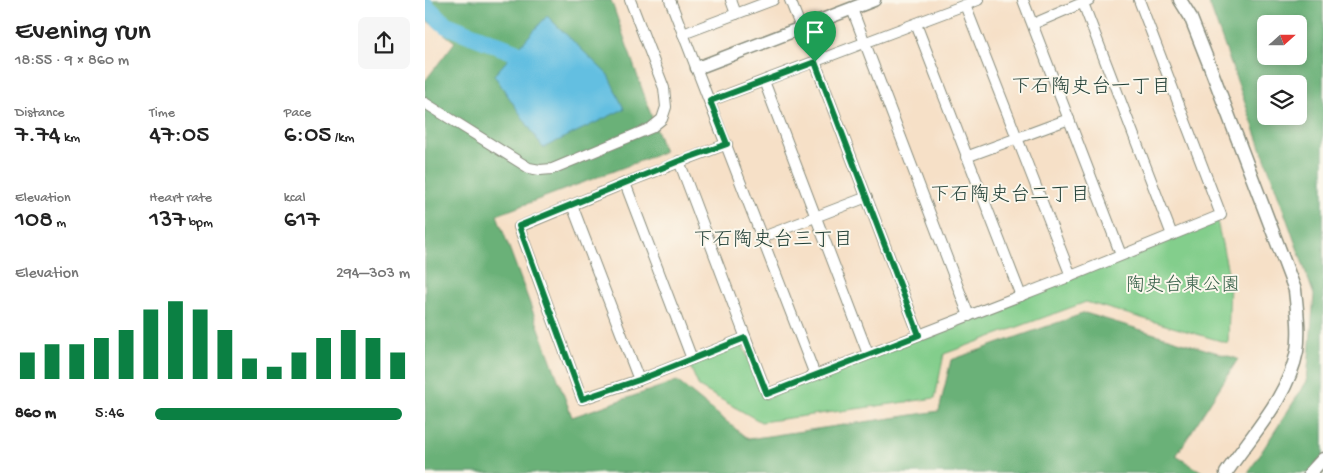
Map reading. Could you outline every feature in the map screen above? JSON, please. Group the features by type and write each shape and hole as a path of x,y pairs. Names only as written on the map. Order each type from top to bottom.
{"street":[{"path":"425,104 529,168 540,170 552,169 651,128 662,119 666,107 664,88 630,0"},
{"path":"670,0 815,375"},
{"path":"731,0 736,14"},
{"path":"683,34 773,0"},
{"path":"790,0 801,28"},
{"path":"697,68 874,0"},
{"path":"710,101 978,0"},
{"path":"1023,0 1121,255"},
{"path":"679,161 767,394 1021,296 1221,215 1139,0"},
{"path":"1180,0 1190,16 1295,290 1299,325 1297,352 1287,382 1275,404 1226,473"},
{"path":"1033,24 1086,1 1172,235"},
{"path":"965,5 1071,276"},
{"path":"852,9 969,316"},
{"path":"916,24 1021,296"},
{"path":"815,62 919,335"},
{"path":"764,81 868,354"},
{"path":"966,157 1069,119"},
{"path":"727,144 679,161 519,226 582,399 639,380 745,338"},
{"path":"625,183 692,359"},
{"path":"763,238 867,197"},
{"path":"572,205 639,380"},
{"path":"1309,473 1323,459"}],"green space":[{"path":"425,0 611,0 664,152 497,215 572,417 677,381 748,439 939,411 951,360 1085,313 1238,359 1176,456 1204,473 425,473 425,81 455,42 425,19"},
{"path":"1208,0 1323,0 1323,473 1248,473 1307,381 1314,295"},
{"name":"陶史台東公園","path":"1217,221 1230,281 1228,343 1086,302 944,354 935,398 761,422 699,387 689,364 742,344 765,399"}],"water":[{"path":"547,16 608,75 624,109 543,148 494,75"}],"waterway":[{"path":"425,6 446,25 515,52"}],"district":[{"name":"下石陶史台一丁目","path":"1091,85"},
{"name":"下石陶史台二丁目","path":"1010,193"},
{"name":"下石陶史台三丁目","path":"773,238"}],"route":[{"path":"815,62 919,335 767,394 745,338 639,380 582,399 519,226 679,161 727,144 710,101 815,62"}]}
